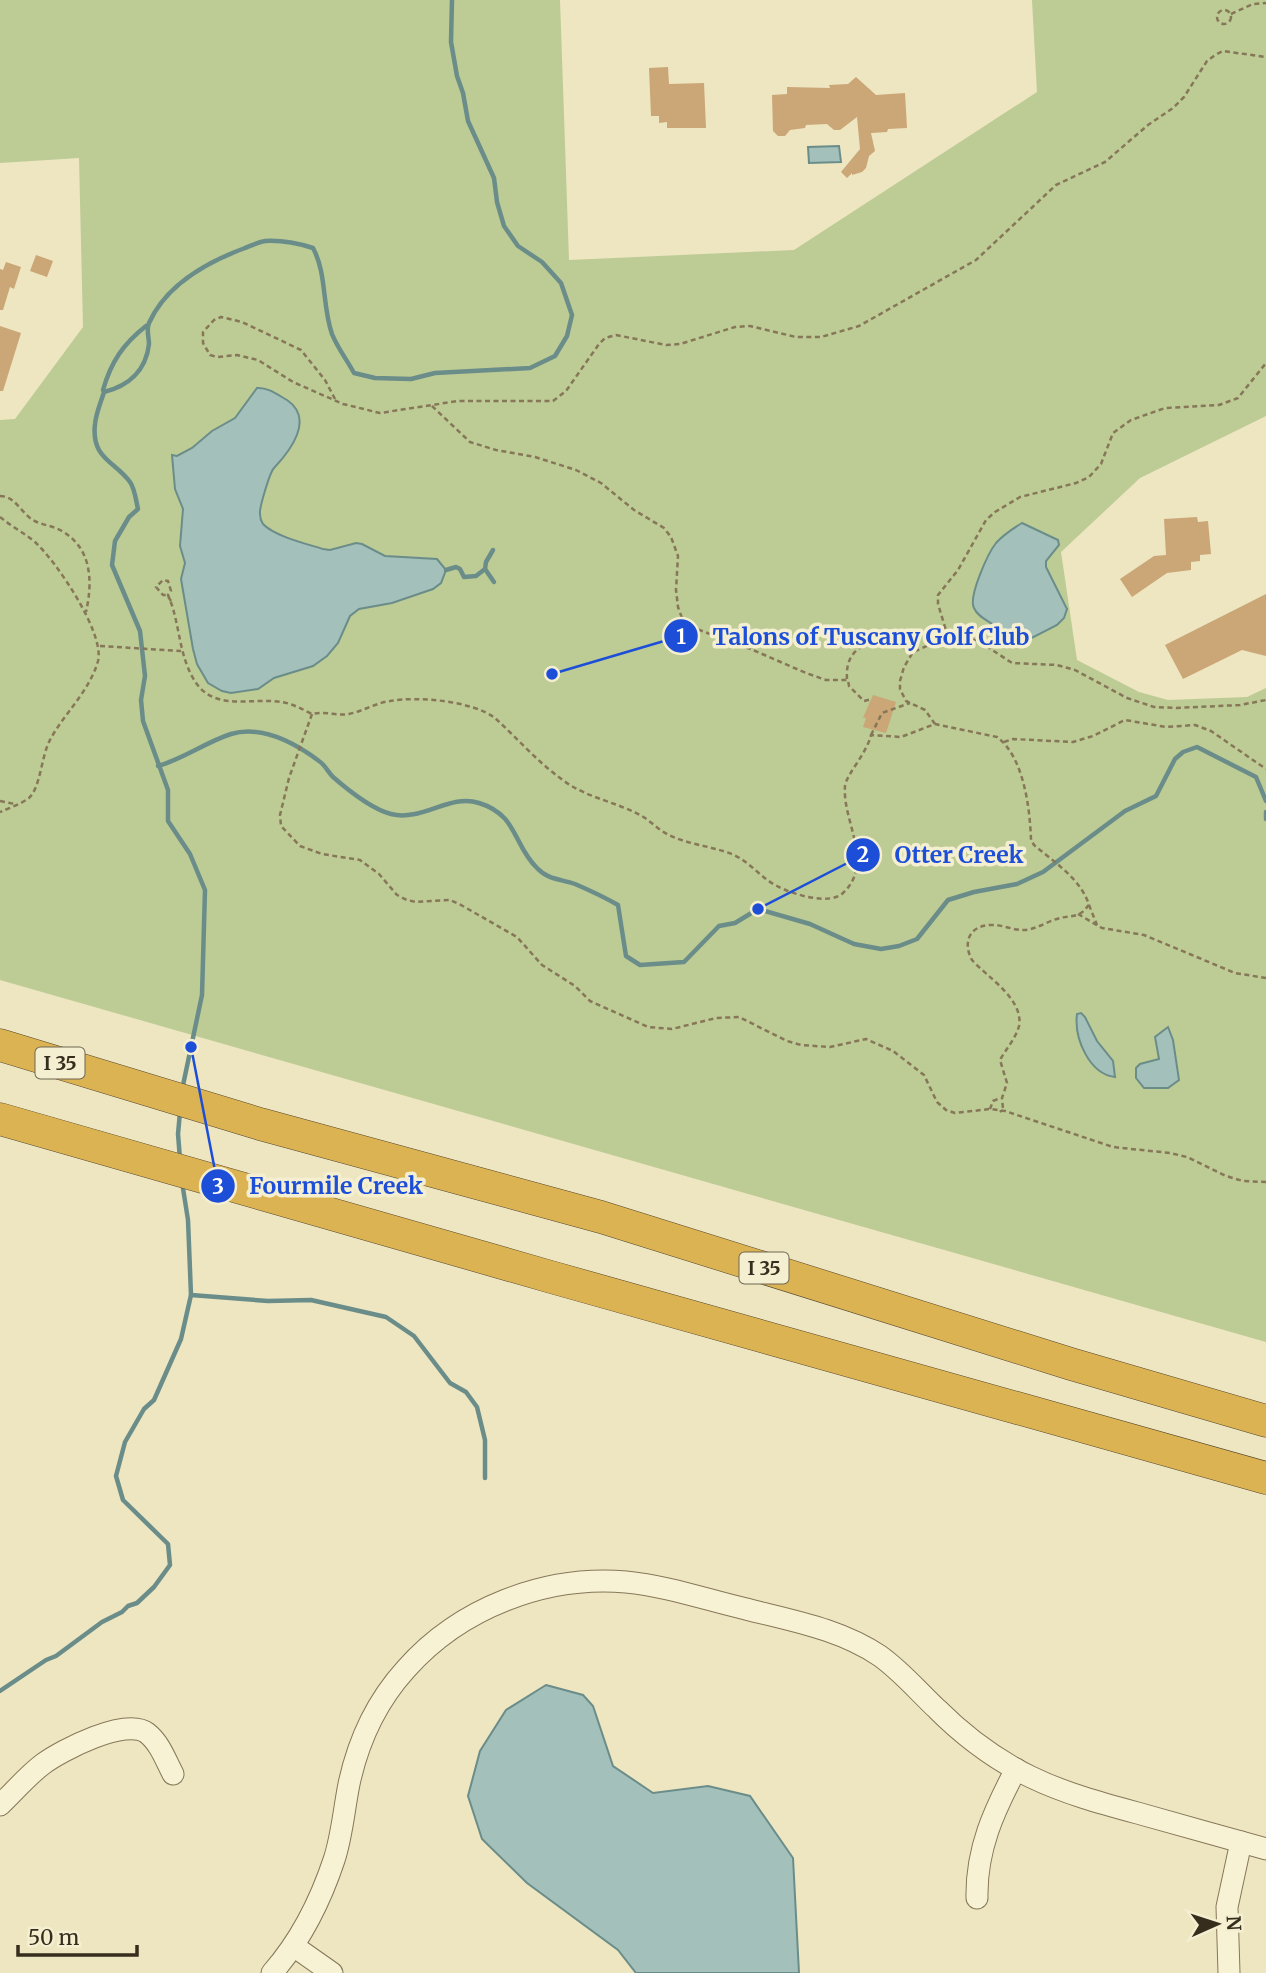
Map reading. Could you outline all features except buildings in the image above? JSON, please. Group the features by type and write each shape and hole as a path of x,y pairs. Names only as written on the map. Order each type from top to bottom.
{"highway":[{"name":"I 35","path":"0,1045 260,1124 601,1217 1071,1364 1266,1421"},
{"path":"0,1119 1266,1478"}],"street":[{"path":"272,1973 295,1947 320,1897 334,1858 354,1763 362,1740 375,1712 406,1669 453,1628 483,1610 545,1588 598,1581 628,1582 702,1598 838,1634 887,1662 958,1728 1016,1769 1101,1803 1266,1849"},
{"path":"0,1805 43,1765 84,1742 131,1728 141,1729 149,1735 173,1774"},
{"path":"977,1898 978,1869 986,1831 1016,1769"},
{"path":"1229,1973 1227,1907 1241,1842"},
{"path":"295,1947 332,1973"}],"path":[{"path":"1231,14 1230,22 1224,24 1217,21 1218,13 1223,11 1231,14 1253,4 1266,3"},
{"path":"335,399 309,358 290,343 231,318 214,320 203,332 203,343 210,355 237,355 258,360 293,382 351,407 380,413 466,400 553,401 566,391 599,344 616,335 666,345 680,344 735,327 750,326 808,338 834,334 859,326 976,260 1056,185 1105,162 1172,108 1184,97 1201,69 1215,55 1223,51 1266,57"},
{"path":"948,637 938,595 958,570 986,520 995,512 1020,497 1076,483 1089,477 1101,464 1114,433 1131,420 1165,408 1219,405 1238,398 1266,363"},
{"path":"431,405 470,442 576,470 601,483 634,510 664,528 671,537 678,556 678,607 682,618 694,628 826,680 848,680"},
{"path":"0,496 11,499 31,519 71,536 79,545 88,564 91,582 86,612"},
{"path":"0,517 45,552 86,612 99,646 98,661 90,677 45,750 34,791 29,797 0,812"},
{"path":"171,601 167,595 159,592 156,587 159,582 168,581 171,585 172,591 168,595 171,601 181,651 192,677 207,695 235,703 282,702 312,714 350,714 377,704 404,699 472,706 484,710 560,778 574,787 642,815 669,835 719,849 744,860 776,886 825,899 835,898 843,892 855,871 857,846 846,804 845,783 866,752 882,712 910,703"},
{"path":"935,724 925,710 910,703 902,695 900,681 913,652 948,637 977,640 1012,663 1057,665 1075,670 1127,698 1154,707 1240,705 1266,700"},
{"path":"872,699 864,701 849,686 847,667 850,658 858,649 868,644 887,643 913,652"},
{"path":"99,646 181,651"},
{"path":"312,714 285,791 280,815 281,826 300,846 322,854 360,860 407,900 450,900 461,905 517,937 548,970 564,978 598,1006 660,1029 682,1028 727,1016 739,1017 787,1041 815,1048 866,1040 893,1051 925,1075 937,1102 946,1110 955,1113 990,1109 1005,1111 1113,1147 1170,1153 1186,1157 1226,1176 1243,1181 1266,1182"},
{"path":"1004,742 1013,739 1080,740 1125,720 1166,727 1195,725 1211,731 1266,769"},
{"path":"871,735 901,737 935,724 998,737 1004,742 1020,772 1027,797 1031,840 1083,890 1097,925"},
{"path":"1048,741 1048,748"},
{"path":"0,801 15,804"},
{"path":"1000,1112 1003,1109 1002,1098 1007,1083 1000,1060 1019,1026 1017,1010 999,986 972,960 966,944 969,936 979,927 989,925 1032,929 1049,921 1078,914 1089,905"},
{"path":"1078,914 1109,930 1144,935 1235,973 1266,978"},
{"path":"990,1109 993,1101 1002,1098"}],"green space":[{"path":"0,0 560,0 569,260 794,250 1037,92 1032,0 1266,0 1266,416 1140,478 1061,552 1077,660 1139,692 1168,700 1247,697 1266,688 1266,1342 0,980 0,420 15,419 83,327 79,158 0,163"}],"water":[{"path":"839,146 841,162 809,163 808,147"},
{"path":"257,388 269,390 287,400 299,416 297,435 272,471 263,498 260,518 263,524 283,536 323,549 362,544 385,556 437,559 446,570 441,583 433,589 392,603 359,609 350,616 338,643 327,656 313,666 274,678 258,689 231,693 208,683 197,664 193,649 181,579 185,563 180,546 183,509 175,489 172,455 177,456 192,448 212,431 235,418"},
{"path":"1022,523 1058,540 1059,545 1046,561 1046,567 1067,609 1064,618 1057,625 1022,643 980,616 973,602 980,575 996,543"},
{"path":"1081,1013 1097,1041 1113,1061 1115,1077 1098,1069 1085,1053 1078,1034 1077,1014"},
{"path":"1168,1027 1173,1040 1179,1080 1168,1088 1144,1088 1136,1078 1136,1068 1140,1064 1159,1059 1155,1037"},
{"path":"546,1685 583,1695 593,1706 613,1766 653,1793 708,1786 750,1796 793,1858 799,1973 636,1973 618,1950 527,1883 482,1839 468,1796 480,1751 506,1710"}],"waterway":[{"path":"182,1090 202,995 205,890 190,854 168,821 168,790 143,721 141,700 145,676 140,631 112,565 115,541 129,517 138,509 130,482 100,452 95,436 96,416 104,392 121,386 140,369 149,344 149,323 166,297 202,268 265,241 289,242 313,248 320,268 332,334 354,373 375,378 411,379 435,373 530,368 555,356 567,336 572,315 561,283 542,262 518,246 504,226 494,178 468,121 457,76 451,42 452,0"},
{"path":"103,390 119,354 146,326"},
{"path":"446,570 456,567 464,577 476,576 485,569 493,550"},
{"path":"485,569 494,582"},
{"path":"158,766 231,734 254,732 289,742 321,763 333,777 360,798 391,814 414,814 468,801 492,808 508,823 529,859 541,872 575,884 618,905 626,956 640,965 684,962 719,926 735,923 758,909 810,924 854,944 881,949 917,939 948,900 1017,884 1043,872 1125,811 1156,796 1175,759 1183,752 1197,747 1256,777 1266,801"},
{"path":"1266,812 1266,819"},
{"path":"180,1112 180,1159"},
{"path":"0,1691 56,1656 102,1622 137,1603 154,1587 170,1565 168,1544 123,1500 116,1476 125,1442 144,1409 154,1400 181,1339 191,1295 188,1220 182,1182"},
{"path":"191,1295 268,1301 311,1300 386,1317 414,1336 450,1383 466,1392 477,1407 485,1440 485,1478"}],"place":[{"name":"Talons of Tuscany Golf Club","path":"552,674"},
{"name":"Otter Creek","path":"758,909"},
{"name":"Fourmile Creek","path":"191,1047"}]}
